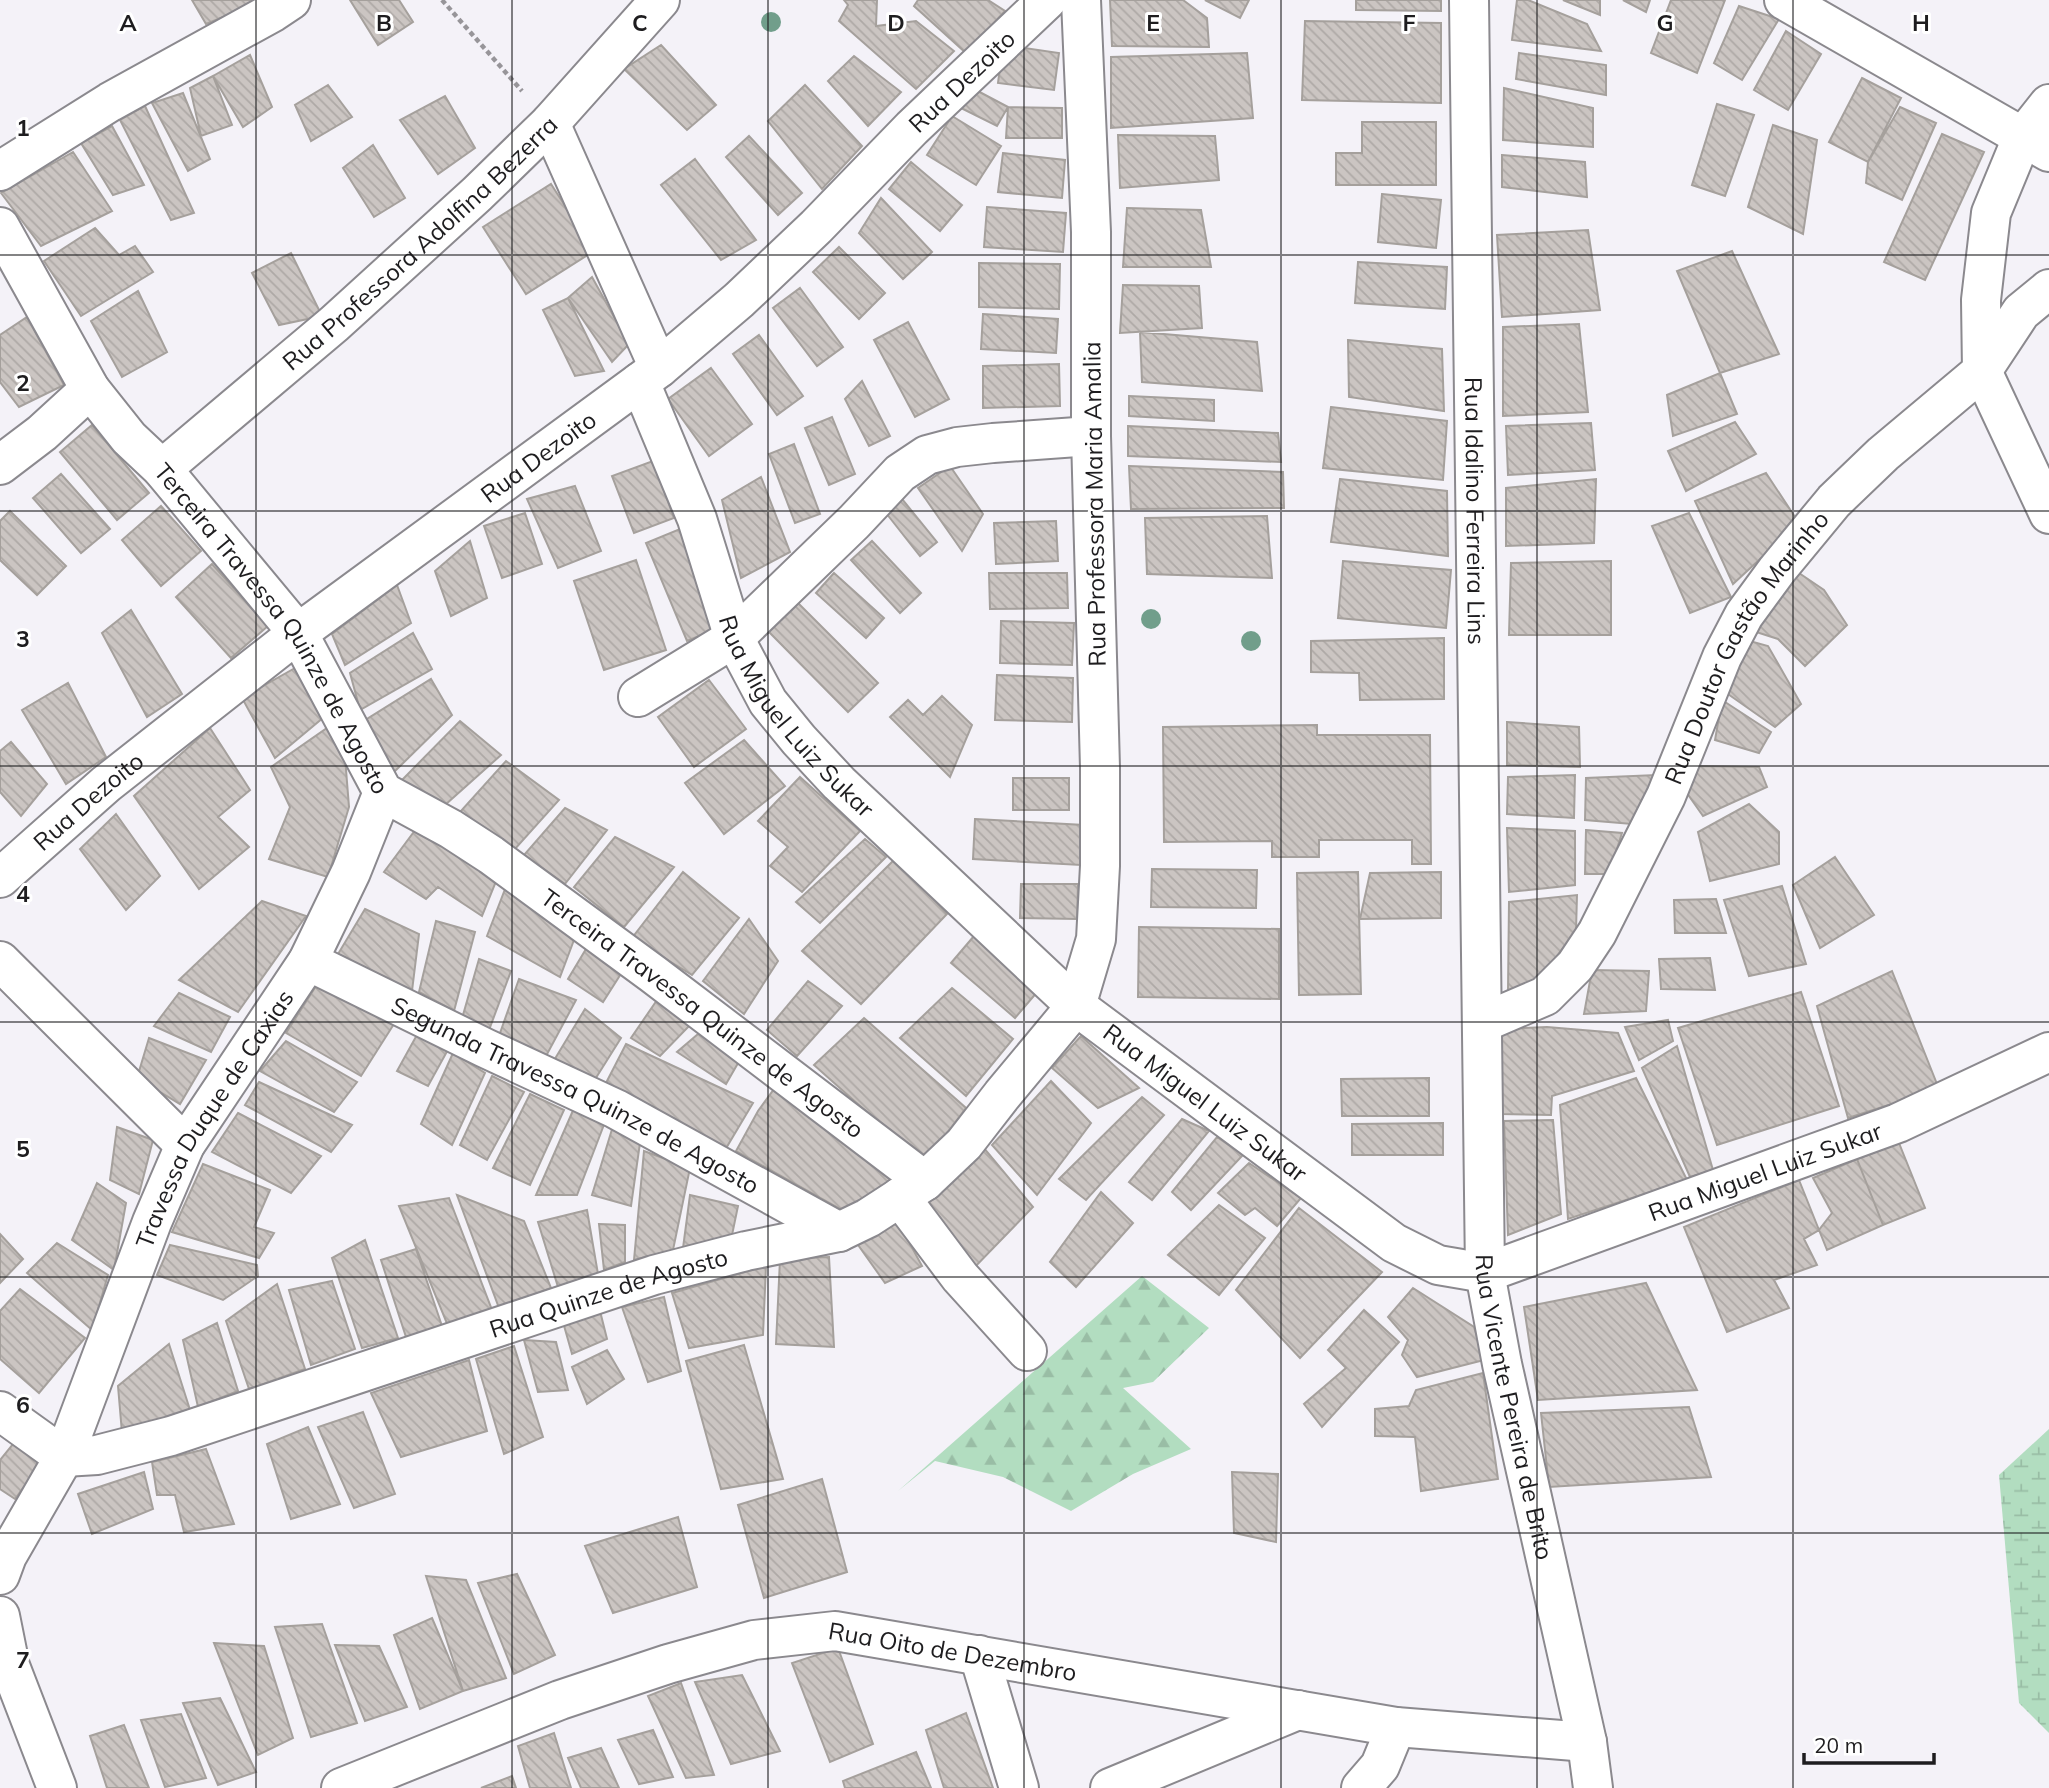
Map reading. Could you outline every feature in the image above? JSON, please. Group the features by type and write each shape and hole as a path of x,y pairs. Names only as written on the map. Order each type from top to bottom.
{"street":[{"path":"0,171 110,102 290,0"},
{"name":"Rua Professora Adolfina Bezerra","path":"162,469 334,324 477,194 550,122 660,0"},
{"name":"Rua Dezoito","path":"0,878 106,784 298,633 650,375 739,300 816,227 912,128 1047,0"},
{"name":"Rua Professora Maria Amalia","path":"1076,1006 1096,939 1100,866 1091,436 1091,232 1081,0"},
{"name":"Rua Idalino Ferreira Lins","path":"1469,0 1482,1023"},
{"path":"1784,0 2036,145"},
{"path":"2049,104 2036,145 1991,213 1981,300 1982,371 2049,514"},
{"name":"Rua Miguel Luiz Sukar","path":"550,122 650,375 734,638 768,702 839,783 1076,1006 1394,1243 1438,1265 1485,1273 1898,1123 2049,1052"},
{"name":"Terceira Travessa Quinze de Agosto","path":"0,227 90,389 129,438 162,469 298,633 383,792 491,855 653,974 912,1189 960,1277 1027,1351"},
{"name":"Rua Doutor Gastão Marinho","path":"1482,1023 1545,996 1575,966 1597,933 1666,796 1722,657 1744,615 1777,570 1853,482 1892,445 1982,371 2021,312 2049,289"},
{"path":"0,465 90,389"},
{"path":"638,697 734,638 854,522 900,473 927,455 957,447 1091,436"},
{"name":"Travessa Duque de Caxias","path":"0,1576 8,1556 64,1457 152,1222 185,1146 308,961 351,872 383,792"},
{"path":"0,961 185,1146"},
{"name":"Segunda Travessa Quinze de Agosto","path":"308,961 616,1109 839,1232"},
{"name":"Rua Quinze de Agosto","path":"64,1457 97,1455 172,1436 654,1275 746,1251 839,1232 869,1218 912,1189 964,1144 1076,1006"},
{"name":"Rua Vicente Pereira de Brito","path":"1482,1023 1485,1273 1502,1364 1587,1742 1594,1788"},
{"path":"0,1411 64,1457"},
{"path":"0,1616 10,1666 57,1788"},
{"name":"Rua Oito de Dezembro","path":"341,1788 560,1700 668,1664 754,1640 835,1631 1396,1727 1587,1742"},
{"path":"979,1655 1020,1788"},
{"path":"1110,1788 1298,1710"},
{"path":"1361,1788 1380,1766 1396,1727"}],"path":[{"path":"442,0 550,122"}],"green space":[{"path":"1142,1276 1209,1328 1153,1382 1123,1388 1191,1449 1133,1474 1071,1511 1003,1477 935,1461 898,1491"},
{"path":"2049,1429 2049,1733 2019,1703 1999,1475"}],"building":[{"path":"192,0 261,0 262,1 206,24"},
{"path":"350,0 399,0 413,22 378,45"},
{"path":"844,0 877,0 876,26 916,21 954,51 916,89 839,21 848,5"},
{"path":"918,0 988,0 1005,11 966,53 914,6"},
{"path":"1110,0 1183,0 1207,18 1209,47 1112,46"},
{"path":"1205,0 1249,0 1240,18"},
{"path":"1356,0 1441,0 1441,11 1356,10"},
{"path":"1517,0 1528,0 1587,24 1601,51 1512,40"},
{"path":"1563,0 1600,0 1600,15"},
{"path":"1623,0 1650,0 1646,12"},
{"path":"1671,0 1725,0 1697,73 1651,53"},
{"path":"1739,6 1779,19 1742,80 1714,63"},
{"path":"1305,21 1441,23 1441,103 1302,100"},
{"path":"1786,31 1821,54 1788,110 1754,90"},
{"path":"661,45 716,105 687,130 624,69"},
{"path":"1003,45 1059,53 1054,90 998,83"},
{"path":"1247,53 1253,118 1111,128 1111,57"},
{"path":"1519,53 1606,65 1606,95 1516,79"},
{"path":"250,55 272,107 243,127 213,76"},
{"path":"854,56 901,92 868,126 828,81"},
{"path":"213,76 232,125 201,136 190,88"},
{"path":"1862,78 1901,98 1868,162 1829,142"},
{"path":"328,85 352,117 311,141 295,105"},
{"path":"805,85 862,146 822,189 768,121"},
{"path":"972,88 1008,107 997,126 961,108"},
{"path":"1504,88 1593,108 1593,147 1503,140"},
{"path":"183,93 210,159 188,171 152,103"},
{"path":"445,96 475,148 438,174 400,120"},
{"path":"1717,104 1754,115 1725,196 1692,185"},
{"path":"145,106 194,213 171,220 120,120"},
{"path":"1008,107 1062,108 1062,138 1006,138"},
{"path":"1900,107 1936,123 1902,200 1866,183 1868,162"},
{"path":"952,116 1001,146 976,185 927,155"},
{"path":"1362,122 1436,122 1436,185 1336,185 1336,153 1362,153"},
{"path":"1773,125 1817,140 1803,234 1748,207"},
{"path":"112,126 144,185 113,195 81,143"},
{"path":"1942,134 1984,152 1925,280 1884,262"},
{"path":"1118,135 1215,136 1219,180 1120,188"},
{"path":"749,136 802,193 778,215 726,157"},
{"path":"373,145 405,198 374,217 343,168"},
{"path":"73,152 112,211 41,246 1,193"},
{"path":"1003,153 1065,160 1062,198 998,192"},
{"path":"1502,155 1585,162 1587,197 1502,187"},
{"path":"695,159 756,240 721,260 661,185"},
{"path":"911,162 962,205 940,231 889,189"},
{"path":"551,184 594,251 526,294 483,227"},
{"path":"1382,194 1441,200 1436,248 1378,242"},
{"path":"881,198 932,252 903,279 859,233"},
{"path":"987,207 1066,213 1063,252 984,247"},
{"path":"1127,208 1201,210 1211,267 1123,267"},
{"path":"95,228 119,255 135,246 153,272 81,316 44,261"},
{"path":"1588,230 1600,310 1502,317 1497,235"},
{"path":"839,247 885,293 859,319 813,272"},
{"path":"1732,251 1779,354 1720,373 1677,271"},
{"path":"291,253 322,316 279,325 252,273"},
{"path":"1358,262 1447,267 1445,309 1355,303"},
{"path":"979,263 1060,264 1059,309 979,307"},
{"path":"592,277 629,344 612,362 568,298"},
{"path":"1123,285 1199,286 1202,328 1120,333"},
{"path":"800,288 843,347 817,366 773,308"},
{"path":"138,291 167,352 122,377 91,321"},
{"path":"568,298 604,371 575,376 543,310"},
{"path":"983,314 1058,319 1056,353 981,349"},
{"path":"27,317 64,385 19,407 0,382 0,335"},
{"path":"908,322 949,399 915,417 874,340"},
{"path":"1579,324 1588,412 1503,416 1503,327"},
{"path":"1140,332 1257,342 1262,391 1142,382"},
{"path":"759,335 803,396 777,415 733,354"},
{"path":"1348,340 1442,349 1444,411 1349,397"},
{"path":"1059,364 1060,406 983,408 983,366"},
{"path":"711,368 752,424 709,456 668,399"},
{"path":"1720,373 1737,414 1673,436 1667,395"},
{"path":"862,381 890,436 869,446 845,399"},
{"path":"1129,396 1214,400 1214,421 1129,416"},
{"path":"1331,407 1447,421 1443,480 1323,468"},
{"path":"832,417 855,474 829,485 805,428"},
{"path":"1735,422 1756,454 1686,491 1668,451"},
{"path":"1591,423 1595,470 1508,475 1506,426"},
{"path":"92,425 149,493 117,520 60,452"},
{"path":"1128,426 1278,433 1281,462 1128,456"},
{"path":"794,444 820,514 795,523 769,454"},
{"path":"653,461 674,518 634,533 612,476"},
{"path":"950,466 983,514 962,551 918,488"},
{"path":"1129,466 1283,472 1284,508 1131,509"},
{"path":"1766,473 1799,523 1733,584 1695,501"},
{"path":"61,474 110,529 81,553 33,498"},
{"path":"761,477 790,552 741,578 722,500"},
{"path":"1340,479 1447,491 1448,556 1331,542"},
{"path":"1596,479 1594,543 1506,546 1506,488"},
{"path":"575,486 601,551 558,568 527,499"},
{"path":"902,499 937,542 920,556 886,513"},
{"path":"161,506 201,551 161,586 122,540"},
{"path":"10,511 66,566 37,595 0,560 0,521"},
{"path":"525,513 542,564 502,578 484,526"},
{"path":"1689,513 1731,597 1690,613 1652,526"},
{"path":"1267,516 1272,578 1147,574 1145,518"},
{"path":"1056,521 1058,561 996,564 994,523"},
{"path":"680,529 721,627 687,641 646,543"},
{"path":"470,541 487,598 451,616 435,571"},
{"path":"872,541 921,593 900,613 851,560"},
{"path":"636,560 666,650 604,670 574,581"},
{"path":"1343,561 1451,570 1446,628 1338,618"},
{"path":"1611,561 1611,635 1509,635 1511,563"},
{"path":"212,564 268,626 231,658 176,597"},
{"path":"1796,571 1824,590 1847,625 1805,666 1778,639 1753,631"},
{"path":"834,573 884,618 866,638 816,593"},
{"path":"989,573 1067,573 1068,608 990,609"},
{"path":"397,585 411,623 345,665 332,634"},
{"path":"795,600 878,683 848,712 766,629"},
{"path":"131,610 182,694 147,717 102,633"},
{"path":"1001,621 1074,623 1072,665 1000,663"},
{"path":"413,633 432,669 360,710 350,673"},
{"path":"1444,638 1444,699 1360,700 1359,673 1311,672 1311,641"},
{"path":"1746,640 1768,646 1801,704 1775,727 1725,692"},
{"path":"295,668 324,717 275,758 242,698"},
{"path":"997,675 1073,678 1072,722 995,720"},
{"path":"431,679 452,715 391,775 367,719"},
{"path":"709,680 746,729 694,767 658,717"},
{"path":"68,683 106,757 66,784 22,710"},
{"path":"942,696 972,725 950,777 890,717 908,700 923,715"},
{"path":"1722,700 1771,732 1759,753 1715,740"},
{"path":"460,721 501,755 445,805 401,781"},
{"path":"1507,722 1579,727 1580,767 1507,765"},
{"path":"1317,725 1317,735 1430,735 1431,864 1412,864 1412,840 1319,840 1319,857 1272,857 1272,841 1164,842 1163,727"},
{"path":"210,728 250,790 218,817 249,847 199,889 134,796"},
{"path":"327,728 345,757 349,807 328,877 269,859 290,807 271,767"},
{"path":"744,740 785,786 724,834 685,783"},
{"path":"11,742 47,784 21,816 0,792 0,751"},
{"path":"506,761 559,800 515,849 460,812"},
{"path":"1695,766 1759,767 1767,787 1703,816 1682,786"},
{"path":"1575,775 1574,818 1507,814 1508,777"},
{"path":"1656,775 1632,824 1585,820 1586,778"},
{"path":"800,777 860,831 802,892 770,866 788,847 758,821"},
{"path":"1013,778 1069,778 1069,810 1013,810"},
{"path":"1749,804 1779,832 1779,864 1710,881 1698,832"},
{"path":"565,808 607,830 565,884 524,855"},
{"path":"116,814 160,876 126,910 80,849"},
{"path":"975,819 1084,825 1081,865 973,859"},
{"path":"1507,828 1575,831 1575,885 1509,892"},
{"path":"416,829 499,874 482,916 438,887 426,899 384,872"},
{"path":"1586,830 1622,833 1609,874 1585,874"},
{"path":"615,837 674,867 624,927 574,887"},
{"path":"865,839 886,857 820,923 796,902"},
{"path":"897,857 947,914 861,1004 802,951"},
{"path":"1835,857 1874,915 1820,948 1793,885"},
{"path":"1152,869 1257,870 1256,908 1151,907"},
{"path":"683,872 739,918 692,975 632,938"},
{"path":"1358,872 1361,994 1299,995 1297,873"},
{"path":"1441,872 1441,918 1360,919 1370,873"},
{"path":"507,884 577,932 560,977 487,936"},
{"path":"1021,884 1078,884 1077,919 1020,918"},
{"path":"1782,886 1806,964 1749,976 1724,900"},
{"path":"1577,895 1576,931 1537,982 1508,991 1509,902"},
{"path":"1716,899 1726,933 1675,933 1674,900"},
{"path":"262,901 306,916 238,1012 179,980"},
{"path":"365,909 419,934 412,991 338,954"},
{"path":"749,919 778,961 744,1014 703,981"},
{"path":"436,921 475,932 454,1011 419,992"},
{"path":"1139,927 1279,929 1279,999 1138,997"},
{"path":"974,936 1038,991 1015,1018 951,963"},
{"path":"589,944 624,969 603,1002 568,979"},
{"path":"1710,958 1715,990 1661,989 1659,959"},
{"path":"479,959 511,971 489,1030 463,1015"},
{"path":"1592,970 1649,971 1646,1011 1584,1014"},
{"path":"1892,971 1939,1089 1848,1118 1817,1006"},
{"path":"519,979 576,1000 545,1058 499,1036"},
{"path":"808,981 842,1006 797,1056 767,1030"},
{"path":"316,986 394,1024 361,1076 286,1033"},
{"path":"952,988 1013,1039 966,1096 900,1038"},
{"path":"1801,992 1839,1106 1717,1145 1678,1028"},
{"path":"179,993 230,1017 211,1052 154,1026"},
{"path":"657,1000 693,1022 660,1056 631,1038"},
{"path":"585,1009 621,1038 594,1081 553,1062"},
{"path":"864,1018 966,1108 924,1163 814,1065"},
{"path":"1668,1020 1673,1041 1639,1060 1625,1027"},
{"path":"1547,1027 1618,1033 1634,1071 1552,1096 1551,1115 1501,1114 1500,1029"},
{"path":"705,1028 741,1058 726,1084 677,1052"},
{"path":"418,1033 450,1046 428,1086 397,1071"},
{"path":"1081,1036 1139,1088 1098,1108 1052,1068"},
{"path":"149,1038 206,1060 180,1104 137,1078"},
{"path":"286,1041 357,1082 334,1112 260,1071"},
{"path":"626,1044 753,1103 722,1155 606,1083"},
{"path":"1677,1046 1713,1170 1690,1177 1642,1068"},
{"path":"453,1053 485,1073 452,1145 421,1124"},
{"path":"492,1076 524,1092 487,1160 460,1145"},
{"path":"1429,1078 1429,1116 1342,1116 1341,1079"},
{"path":"1636,1078 1687,1180 1568,1219 1560,1105"},
{"path":"1051,1081 1091,1123 1037,1195 992,1145"},
{"path":"259,1082 352,1125 331,1152 245,1105"},
{"path":"777,1085 909,1179 844,1211 736,1151 758,1111"},
{"path":"530,1094 564,1110 530,1185 493,1168"},
{"path":"1142,1097 1164,1115 1086,1200 1059,1179"},
{"path":"575,1106 605,1122 577,1195 536,1195"},
{"path":"238,1113 321,1156 291,1193 212,1152"},
{"path":"1182,1119 1209,1131 1152,1200 1129,1182"},
{"path":"1553,1120 1561,1214 1508,1235 1504,1121"},
{"path":"1443,1123 1443,1155 1352,1155 1352,1124"},
{"path":"613,1126 641,1136 631,1206 592,1195"},
{"path":"117,1127 153,1140 139,1194 110,1180"},
{"path":"1217,1137 1243,1155 1191,1210 1172,1192"},
{"path":"1899,1143 1925,1208 1883,1225 1857,1159"},
{"path":"983,1147 1033,1207 972,1270 925,1203"},
{"path":"644,1151 690,1168 673,1250 634,1260"},
{"path":"1857,1159 1883,1225 1827,1250 1819,1230 1832,1213 1813,1178"},
{"path":"1249,1163 1301,1198 1277,1226 1255,1208 1245,1215 1218,1193"},
{"path":"203,1164 270,1190 254,1227 274,1233 259,1258 172,1232"},
{"path":"1799,1180 1819,1230 1804,1239 1817,1265 1774,1280 1789,1308 1727,1332 1684,1227"},
{"path":"97,1183 126,1203 114,1270 72,1240"},
{"path":"1101,1192 1133,1223 1076,1287 1050,1262"},
{"path":"457,1195 524,1221 551,1288 499,1308"},
{"path":"690,1195 738,1206 731,1240 683,1248"},
{"path":"449,1198 492,1310 448,1326 399,1206"},
{"path":"1219,1205 1265,1238 1219,1295 1168,1255"},
{"path":"1299,1208 1382,1272 1300,1358 1236,1290"},
{"path":"587,1210 598,1274 558,1287 538,1222"},
{"path":"895,1216 922,1266 885,1283 856,1242"},
{"path":"599,1224 625,1225 625,1262 604,1270"},
{"path":"0,1234 23,1259 0,1283"},
{"path":"365,1240 398,1338 362,1348 332,1258"},
{"path":"57,1243 108,1275 92,1330 27,1273"},
{"path":"170,1245 257,1265 258,1276 223,1300 157,1275"},
{"path":"416,1249 442,1326 406,1337 381,1260"},
{"path":"829,1257 834,1347 776,1344 780,1259"},
{"path":"766,1266 763,1335 689,1348 672,1293"},
{"path":"332,1281 355,1349 311,1365 289,1290"},
{"path":"1646,1283 1697,1390 1538,1400 1524,1307"},
{"path":"277,1284 305,1369 249,1389 226,1321"},
{"path":"1413,1288 1474,1327 1484,1360 1417,1377 1402,1355 1408,1340 1388,1317"},
{"path":"20,1289 85,1338 39,1393 0,1359 0,1311"},
{"path":"664,1297 681,1371 648,1382 622,1307"},
{"path":"599,1307 607,1339 572,1354 563,1322"},
{"path":"1364,1310 1399,1342 1322,1427 1304,1404 1346,1368 1328,1350"},
{"path":"217,1323 238,1391 198,1407 183,1340"},
{"path":"524,1340 556,1342 568,1390 538,1392"},
{"path":"169,1344 191,1413 122,1433 118,1386"},
{"path":"744,1345 783,1479 721,1489 686,1361"},
{"path":"514,1346 543,1437 504,1454 476,1359"},
{"path":"607,1350 624,1379 587,1404 572,1367"},
{"path":"469,1360 487,1431 401,1457 371,1393"},
{"path":"1483,1373 1498,1479 1421,1491 1415,1437 1375,1436 1375,1409 1409,1406 1416,1390"},
{"path":"1689,1407 1711,1477 1549,1487 1541,1413"},
{"path":"363,1412 395,1494 354,1508 318,1427"},
{"path":"308,1427 340,1504 291,1519 267,1444"},
{"path":"13,1444 42,1462 15,1499 0,1489 0,1460"},
{"path":"206,1449 234,1524 184,1532 175,1495 157,1495 152,1462"},
{"path":"144,1472 153,1509 92,1534 78,1494"},
{"path":"1232,1472 1278,1474 1276,1542 1234,1533"},
{"path":"822,1479 847,1572 764,1598 738,1505"},
{"path":"678,1517 697,1587 613,1613 585,1546"},
{"path":"517,1574 555,1655 514,1674 478,1583"},
{"path":"426,1576 466,1580 506,1678 463,1691"},
{"path":"432,1618 463,1691 420,1709 394,1635"},
{"path":"322,1624 357,1723 311,1737 275,1627"},
{"path":"214,1643 264,1646 293,1738 258,1755"},
{"path":"335,1645 379,1646 407,1707 365,1721"},
{"path":"838,1648 873,1744 830,1762 792,1663"},
{"path":"742,1675 780,1751 731,1764 695,1682"},
{"path":"681,1683 714,1775 686,1778 648,1696"},
{"path":"220,1698 256,1772 218,1785 183,1703"},
{"path":"966,1713 993,1788 944,1788 926,1730"},
{"path":"181,1714 206,1778 165,1787 141,1720"},
{"path":"124,1725 149,1788 107,1788 90,1736"},
{"path":"653,1730 673,1777 639,1784 618,1740"},
{"path":"554,1733 571,1788 530,1788 518,1746"},
{"path":"601,1748 619,1788 581,1788 568,1758"},
{"path":"916,1752 931,1788 845,1788 843,1781"},
{"path":"512,1776 516,1788 481,1788"}]}
